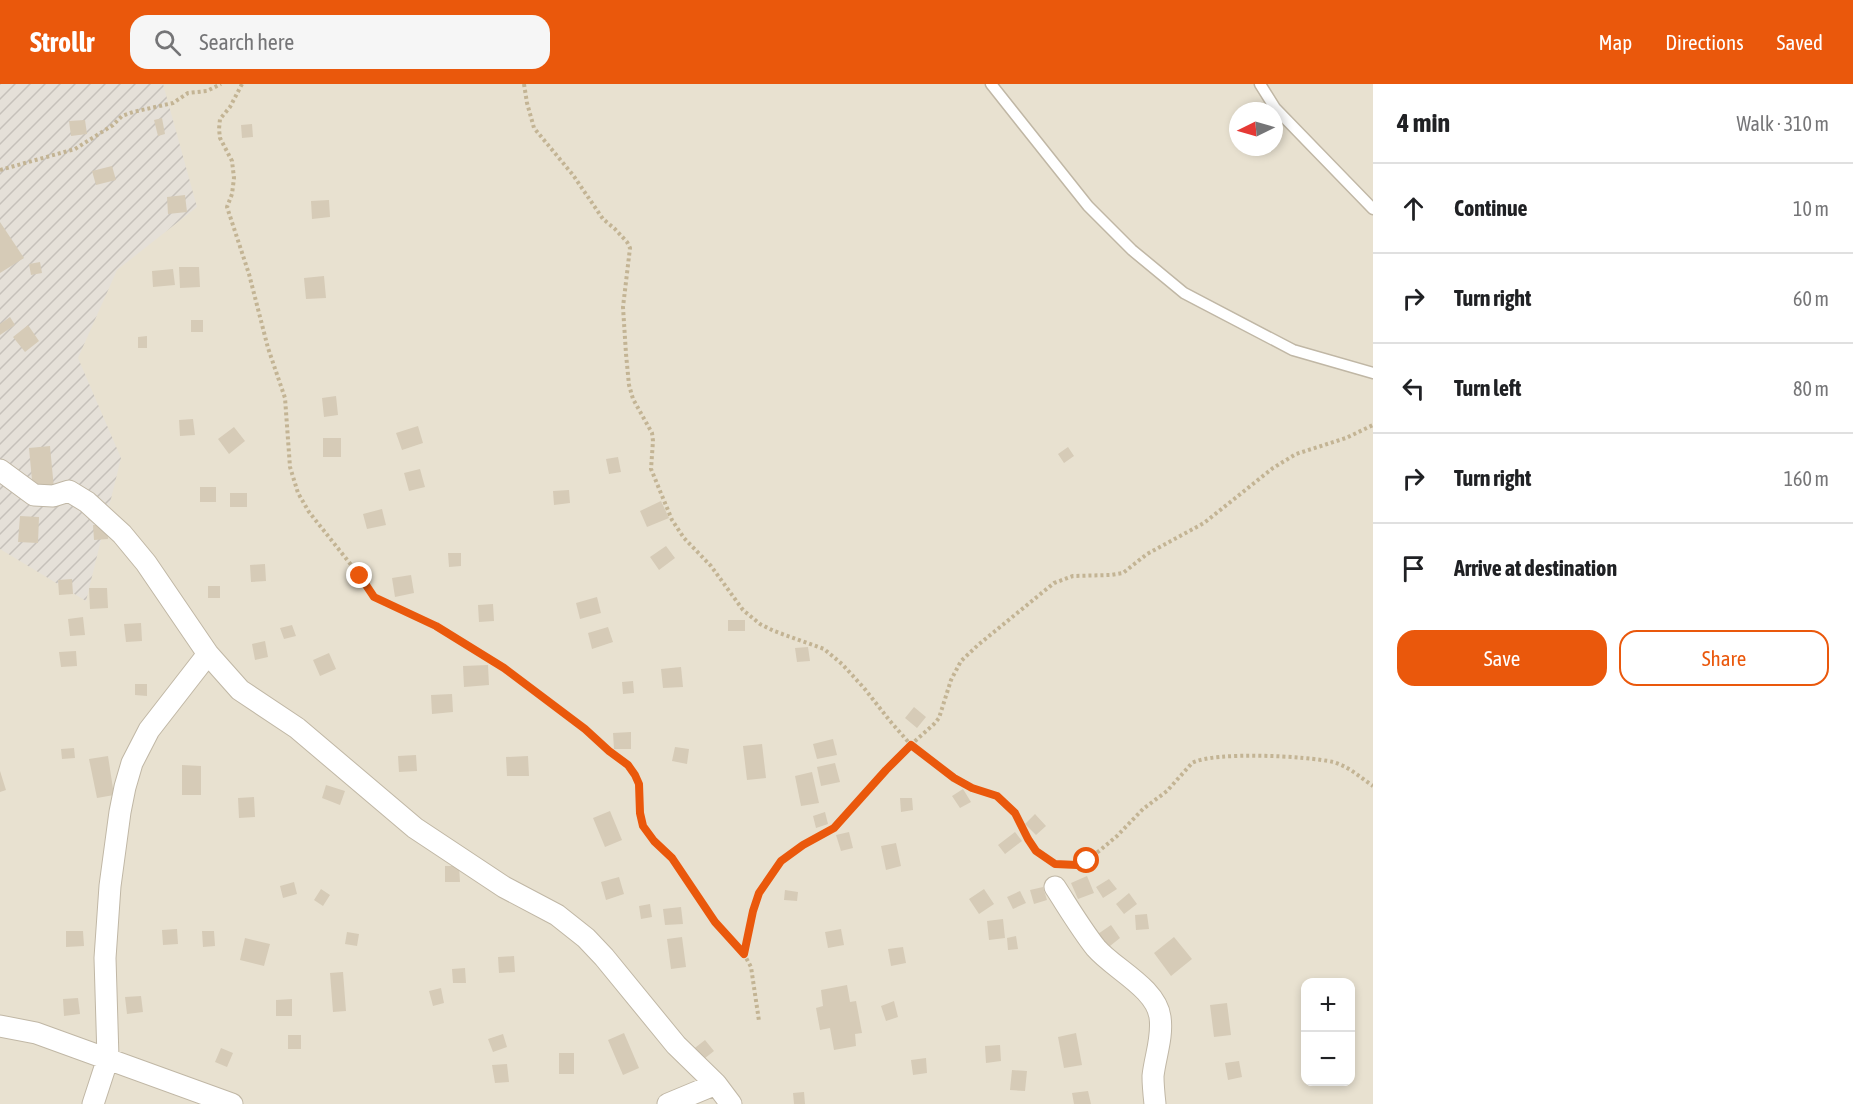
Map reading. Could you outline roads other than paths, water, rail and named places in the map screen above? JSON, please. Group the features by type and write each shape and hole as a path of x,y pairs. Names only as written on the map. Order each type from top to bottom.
{"street":[{"path":"0,470 34,495 53,496 69,491 87,502 122,534 147,563 208,654 240,690 297,728 415,828 504,887 557,915 586,938 676,1045 716,1084 732,1104"},
{"path":"93,1104 108,1058 105,958 108,906 125,787 132,763 149,730 208,654"},
{"path":"1055,887 1094,945 1103,956 1117,965 1151,998 1160,1016 1158,1052 1153,1077 1155,1104"},
{"path":"0,1026 36,1033 232,1104"},
{"path":"668,1104 716,1084"}],"lane":[{"path":"991,84 1088,206 1132,250 1184,293 1293,350 1373,373"},
{"path":"1260,84 1275,108 1373,209"}]}
